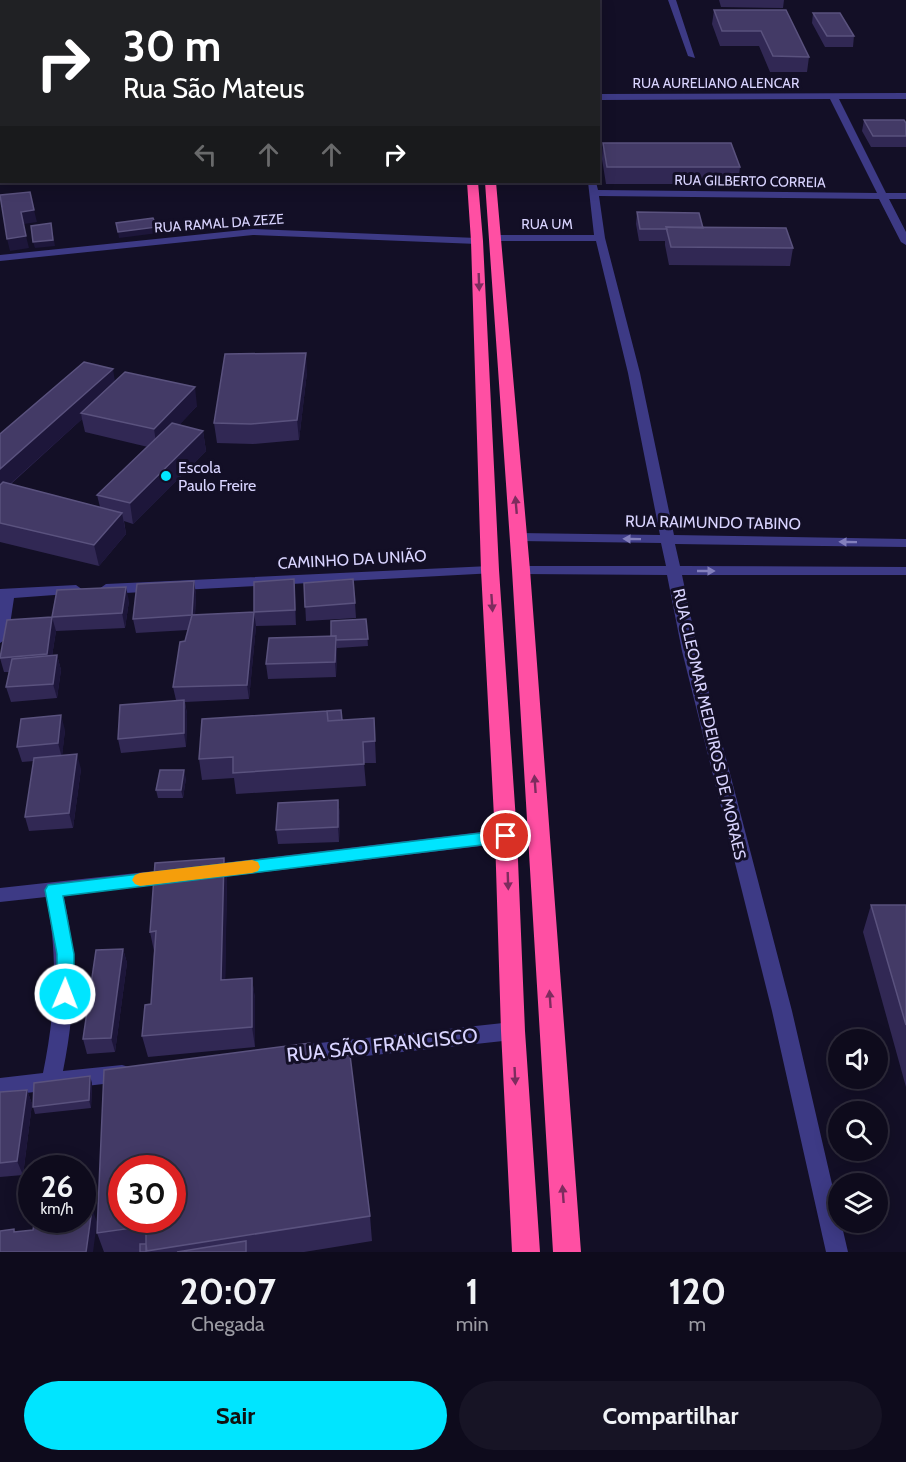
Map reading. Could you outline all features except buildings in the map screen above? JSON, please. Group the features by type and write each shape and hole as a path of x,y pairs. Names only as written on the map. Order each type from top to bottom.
{"highway":[{"path":"472,183 486,239 519,537 567,1252"},
{"path":"490,183 486,239 490,570 506,836 513,1030 526,1252"}],"street":[{"path":"672,0 692,56"},
{"path":"833,96 906,242"},
{"name":"RUA AURELIANO ALENCAR","path":"600,97 906,96"},
{"name":"RUA GILBERTO CORREIA","path":"593,187 906,196"},
{"name":"RUA CLEOMAR MEDEIROS DE MORAES","path":"593,187 600,238 634,373 690,651 782,1011 837,1252"},
{"name":"RUA RAMAL DA ZEZE","path":"0,258 253,232 486,239"},
{"name":"RUA UM","path":"486,239 600,238"},
{"name":"RUA RAIMUNDO TABINO","path":"519,537 906,543"},
{"name":"CAMINHO DA UNIÃO","path":"3,594 490,570"},
{"path":"521,570 906,571"},
{"path":"0,638 3,594"},
{"path":"0,895 506,836"},
{"path":"51,1082 62,1031 67,976 63,932 53,890"},
{"name":"RUA SÃO FRANCISCO","path":"276,1057 513,1030"},
{"path":"0,1087 146,1071"}],"slow traffic":[{"path":"140,880 252,867"}],"place":[{"name":"Escola Paulo Freire","path":"166,476"}],"route":[{"path":"65,994 67,976 63,932 53,890 506,836"}]}
